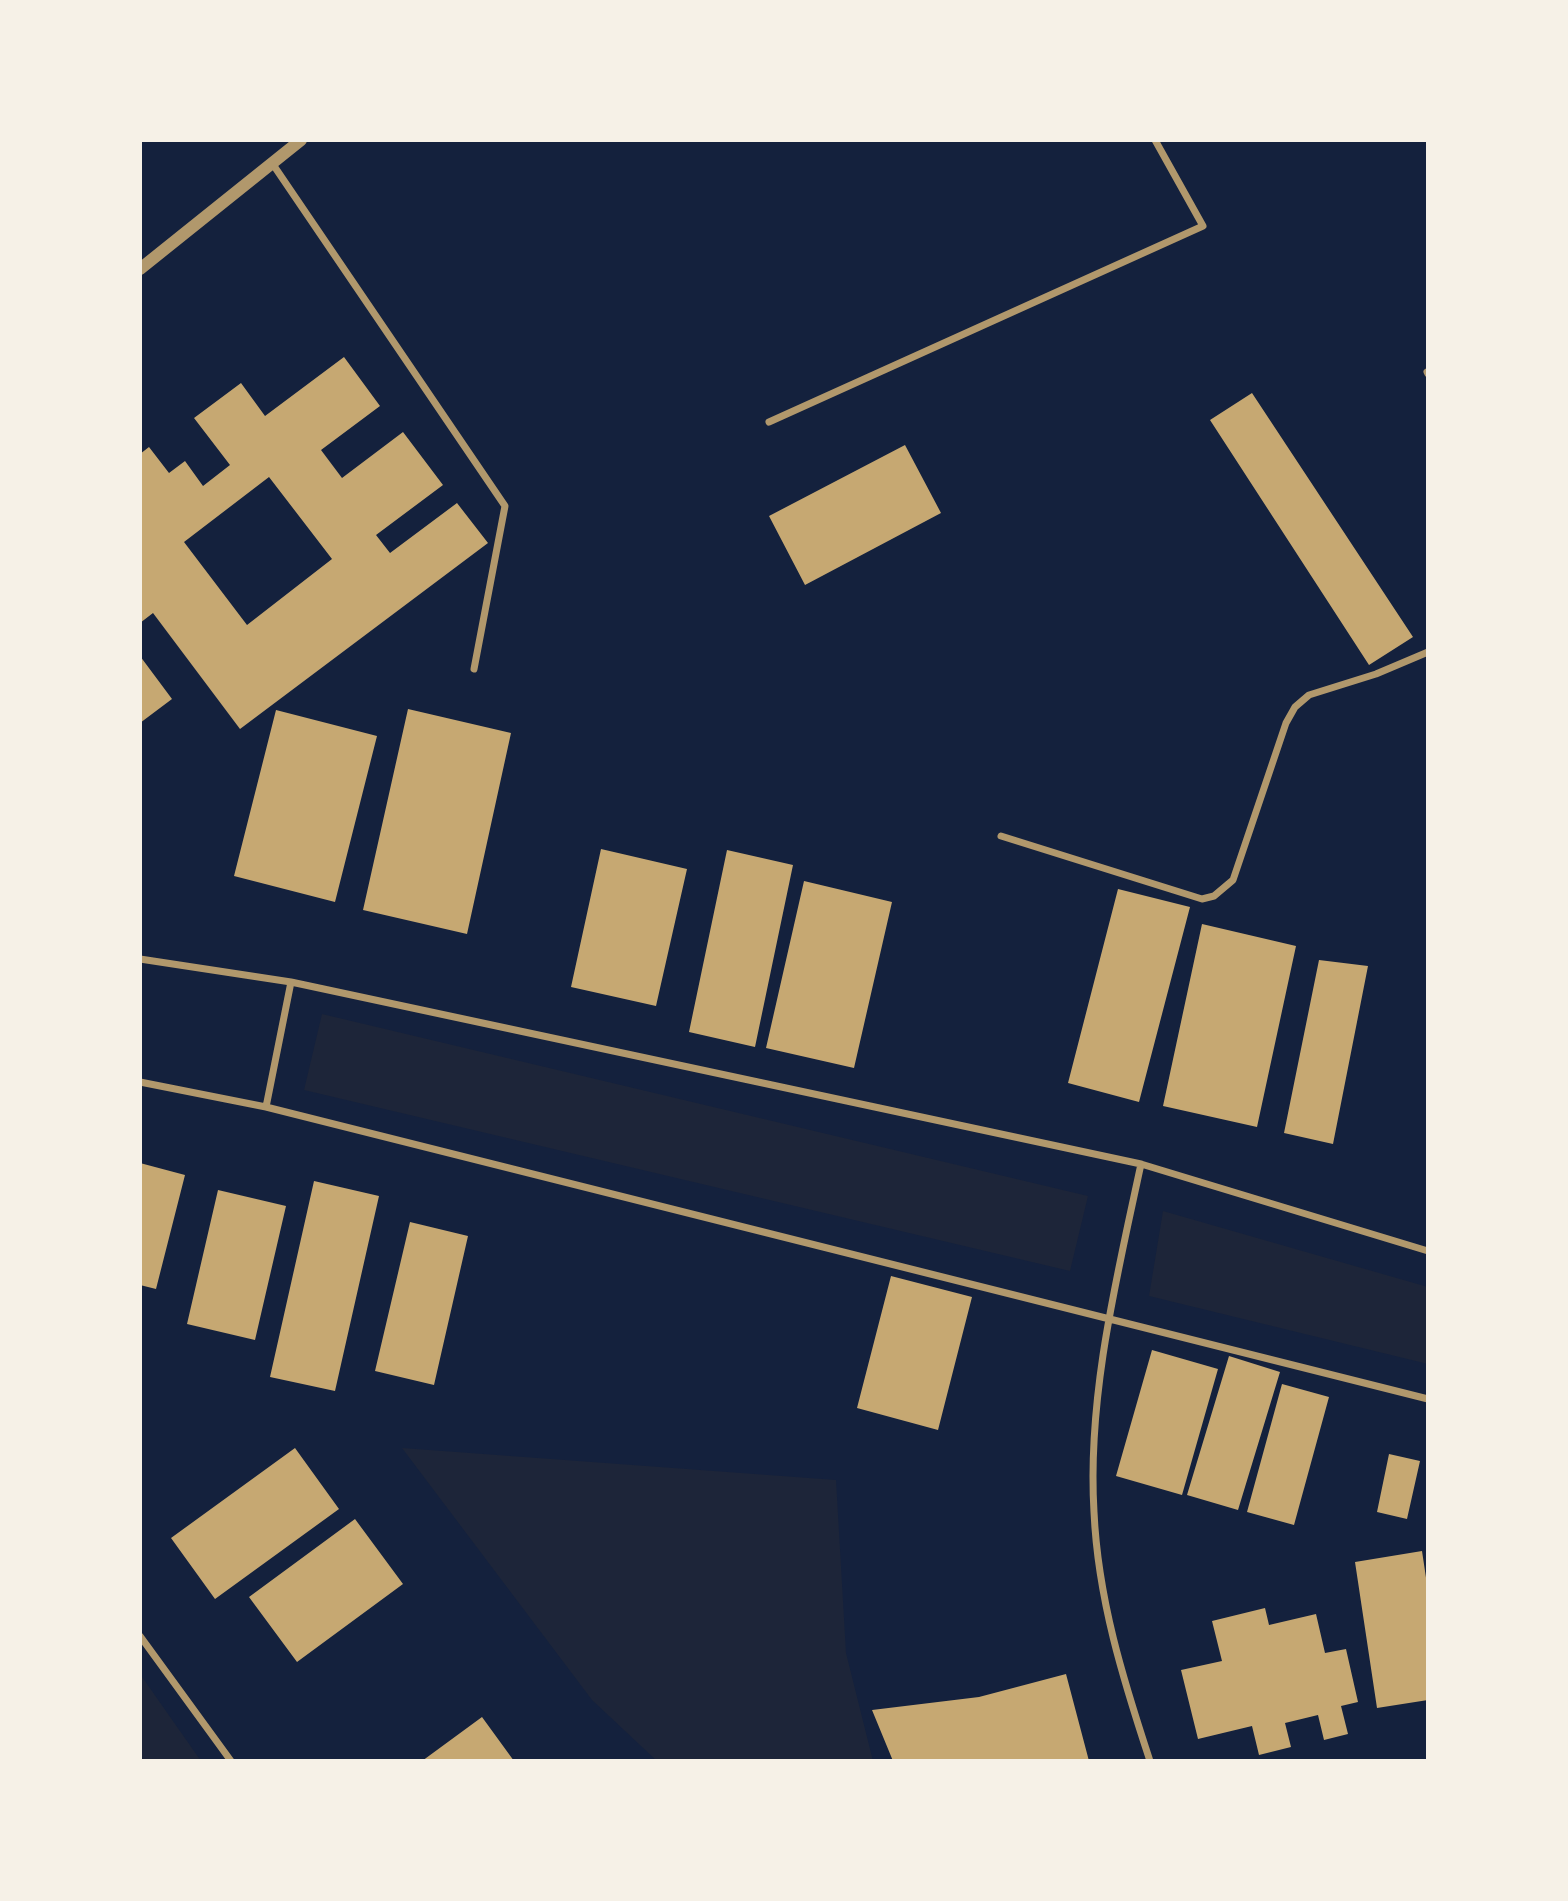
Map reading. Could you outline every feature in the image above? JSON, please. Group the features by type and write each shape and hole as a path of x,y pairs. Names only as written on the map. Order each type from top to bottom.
{"street":[{"path":"140,269 301,140"},
{"path":"769,422 1203,226 1155,140"},
{"path":"272,163 505,506 474,669"},
{"path":"1001,836 1202,899 1214,896 1233,880 1286,723 1295,707 1309,695 1376,674 1428,652"},
{"path":"140,959 291,982 1140,1164 1428,1251"},
{"path":"266,1107 291,982"},
{"path":"140,1082 266,1107 1428,1399"},
{"path":"1140,1164 1108,1320 1094,1457 1094,1512 1110,1631 1150,1761"},
{"path":"140,1636 231,1761"}],"shaded area":[{"path":"322,1014 1088,1196 1070,1271 304,1090"},
{"path":"1163,1211 1428,1287 1428,1364 1149,1296"},
{"path":"402,1448 836,1480 846,1653 873,1761 657,1761 592,1700"},
{"path":"140,1674 201,1761 140,1761"}],"building":[{"path":"344,357 380,406 321,450 342,478 403,432 443,485 376,535 390,553 457,503 488,543 240,729 153,613 140,623 140,454 149,447 169,473 185,461 203,486 230,465 194,418 241,383 265,416","holes":["269,477 332,559 247,625 184,542"]},
{"path":"1252,393 1413,637 1369,665 1210,420"},
{"path":"905,445 941,513 805,585 769,516"},
{"path":"140,656 172,699 140,723"},
{"path":"408,709 511,733 467,934 363,910"},
{"path":"276,710 377,736 335,902 234,876"},
{"path":"601,849 687,869 656,1006 571,987"},
{"path":"727,850 793,865 755,1047 689,1032"},
{"path":"804,881 892,902 854,1068 766,1048"},
{"path":"1118,889 1190,907 1139,1102 1068,1083"},
{"path":"1202,924 1296,946 1257,1127 1163,1106"},
{"path":"1319,960 1368,966 1333,1144 1284,1133"},
{"path":"140,1163 185,1175 156,1289 140,1285"},
{"path":"314,1181 379,1196 335,1391 270,1377"},
{"path":"218,1190 286,1206 255,1340 187,1324"},
{"path":"410,1222 468,1236 434,1385 375,1371"},
{"path":"891,1276 972,1297 938,1430 857,1408"},
{"path":"1152,1350 1218,1369 1182,1495 1116,1476"},
{"path":"1229,1356 1280,1372 1238,1510 1187,1495"},
{"path":"1282,1384 1329,1397 1294,1525 1247,1512"},
{"path":"295,1448 339,1509 215,1599 171,1538"},
{"path":"1389,1454 1420,1461 1407,1519 1377,1512"},
{"path":"355,1519 403,1584 297,1662 249,1597"},
{"path":"1422,1551 1428,1591 1428,1700 1377,1708 1355,1562"},
{"path":"1265,1608 1269,1625 1316,1614 1325,1653 1346,1649 1358,1702 1341,1706 1348,1734 1324,1740 1318,1715 1285,1723 1291,1747 1259,1755 1252,1726 1198,1739 1181,1670 1222,1661 1212,1621"},
{"path":"1066,1674 1089,1761 893,1761 872,1710 979,1697"},
{"path":"482,1717 514,1761 422,1761"}]}
